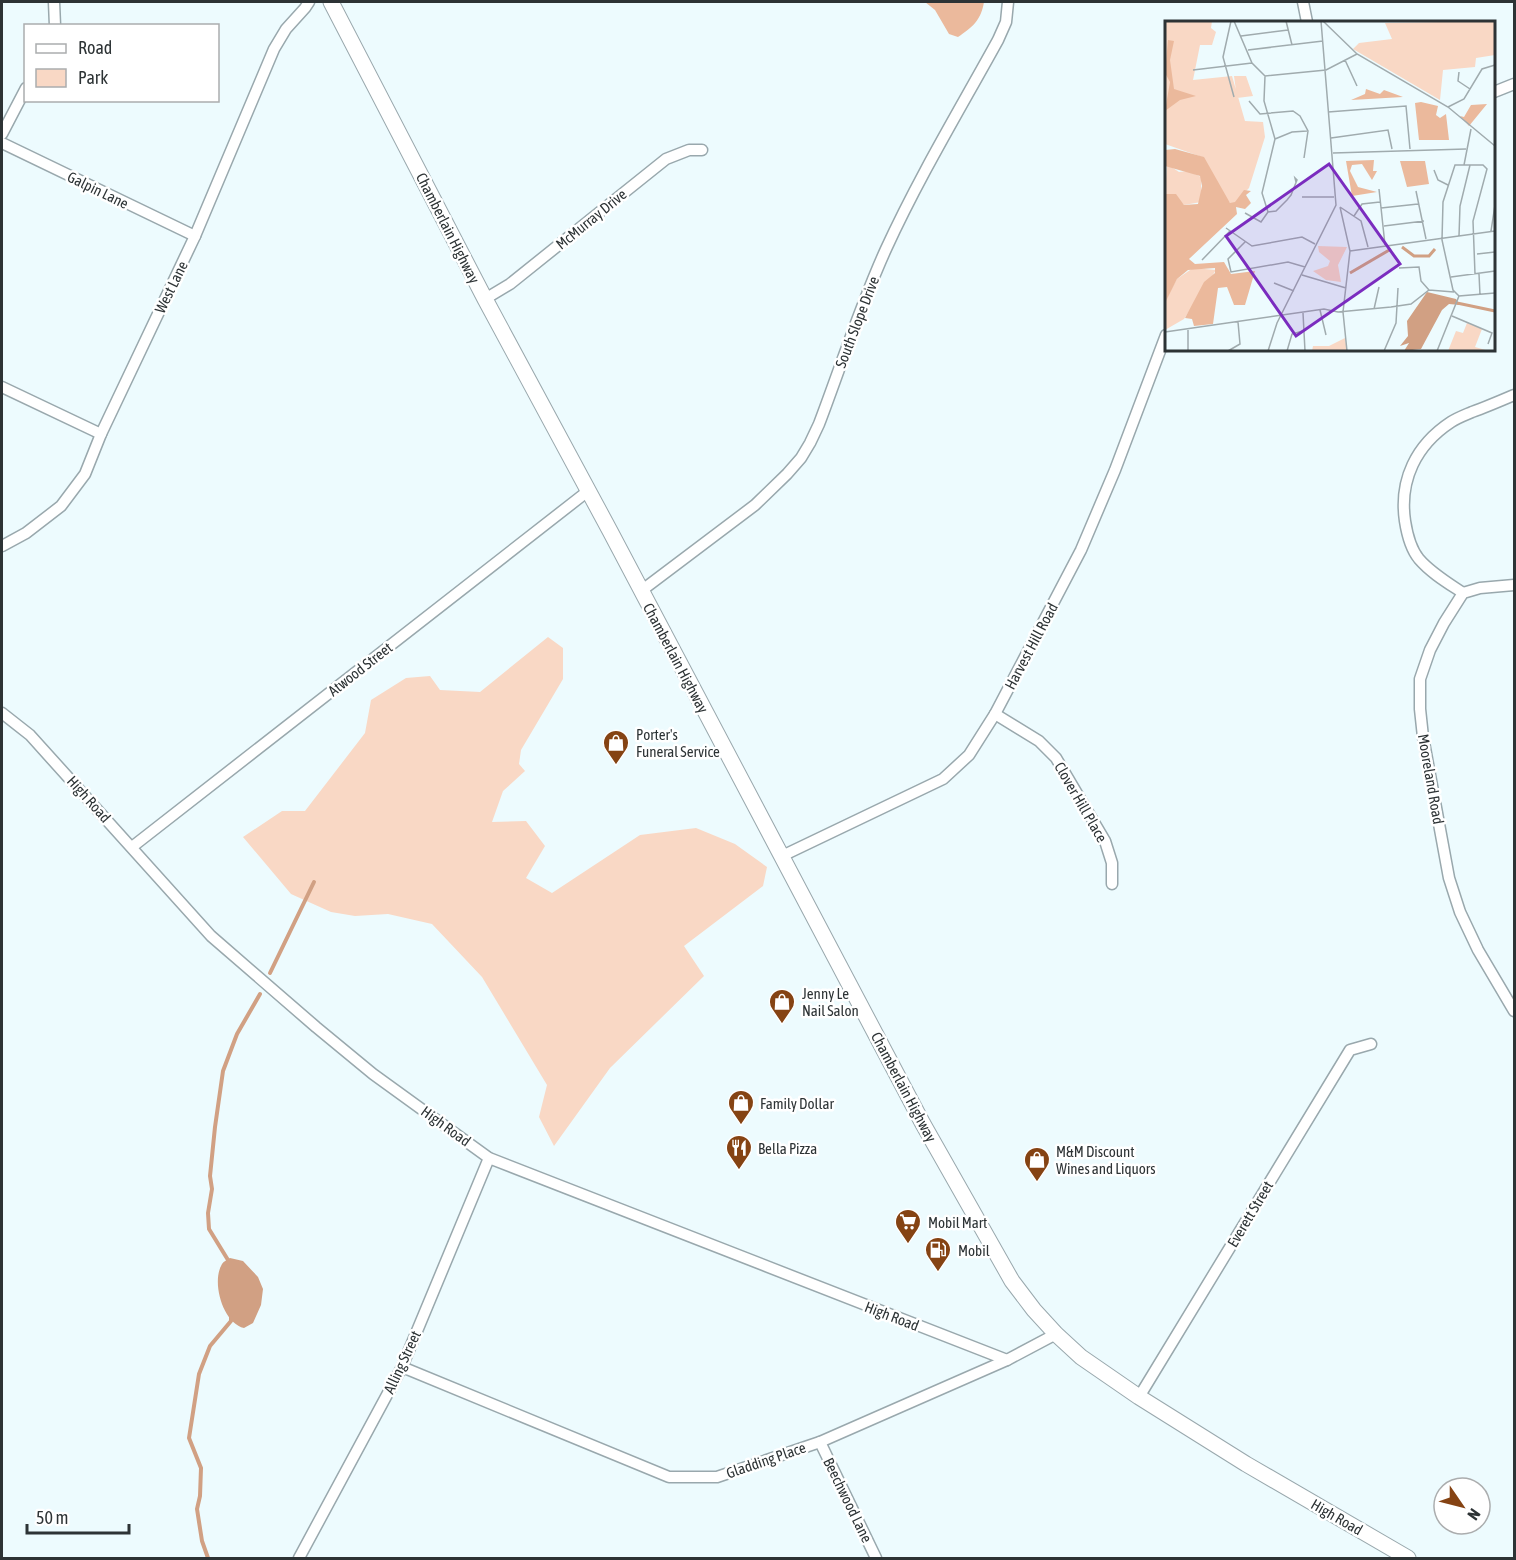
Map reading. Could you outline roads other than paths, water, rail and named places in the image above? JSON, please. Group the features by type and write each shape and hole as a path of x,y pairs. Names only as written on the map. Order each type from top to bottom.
{"main road":[{"name":"Chamberlain Highway","path":"331,2 485,299 918,1114 1012,1281 1056,1334"},
{"name":"High Road","path":"1056,1334 1081,1357 1139,1398 1246,1464 1408,1558"}],"street":[{"path":"54,2 56,24"},
{"name":"West Lane","path":"2,546 26,534 61,506 85,474 101,434 195,236 274,50 286,29 309,2"},
{"name":"South Slope Drive","path":"641,591 755,505 801,458 819,424 886,250 910,200 998,40 1006,22 1008,2"},
{"path":"1303,2 1307,21"},
{"path":"1495,92 1515,84"},
{"path":"2,134 24,92"},
{"name":"Galpin Lane","path":"2,143 195,236"},
{"name":"McMurray Drive","path":"485,299 510,284 666,159 689,150 702,150"},
{"name":"Harvest Hill Road","path":"782,856 943,779 969,755 995,714 1081,550 1115,470 1165,340"},
{"path":"2,387 101,434"},
{"path":"1515,395 1452,420 1432,436 1408,474 1403,507 1410,544 1419,559 1431,571 1463,593 1480,588 1515,585"},
{"name":"Atwood Street","path":"132,847 588,491"},
{"name":"Mooreland Road","path":"1463,593 1430,650 1420,679 1419,709 1449,878 1460,912 1478,950 1515,1011"},
{"name":"High Road","path":"2,712 30,735 211,936 373,1074 489,1158 1007,1360"},
{"name":"Clover Hill Place","path":"995,714 1039,741 1056,758 1105,841 1112,863 1112,884"},
{"name":"Everett Street","path":"1139,1398 1350,1050 1371,1044"},
{"name":"Alling Street","path":"300,1558 402,1367 489,1158"},
{"name":"Gladding Place","path":"402,1367 669,1477 717,1477 820,1442 1007,1360 1056,1334"},
{"name":"Beechwood Lane","path":"820,1442 876,1558"}],"waterway":[{"path":"270,973 314,882"},
{"path":"228,1264 228,1260 209,1229 208,1213 212,1189 210,1176 215,1127 223,1071 237,1034 260,994"},
{"path":"208,1558 202,1541 197,1509 201,1468 189,1438 199,1374 210,1346 231,1321 231,1317"}],"place":[{"name":"Porter's Funeral Service","path":"616,766"},
{"name":"Jenny Le Nail Salon","path":"782,1025"},
{"name":"Family Dollar","path":"741,1126"},
{"name":"Bella Pizza","path":"739,1171"},
{"name":"M&M Discount Wines and Liquors","path":"1037,1183"},
{"name":"Mobil Mart","path":"908,1245"},
{"name":"Mobil","path":"938,1273"}]}
